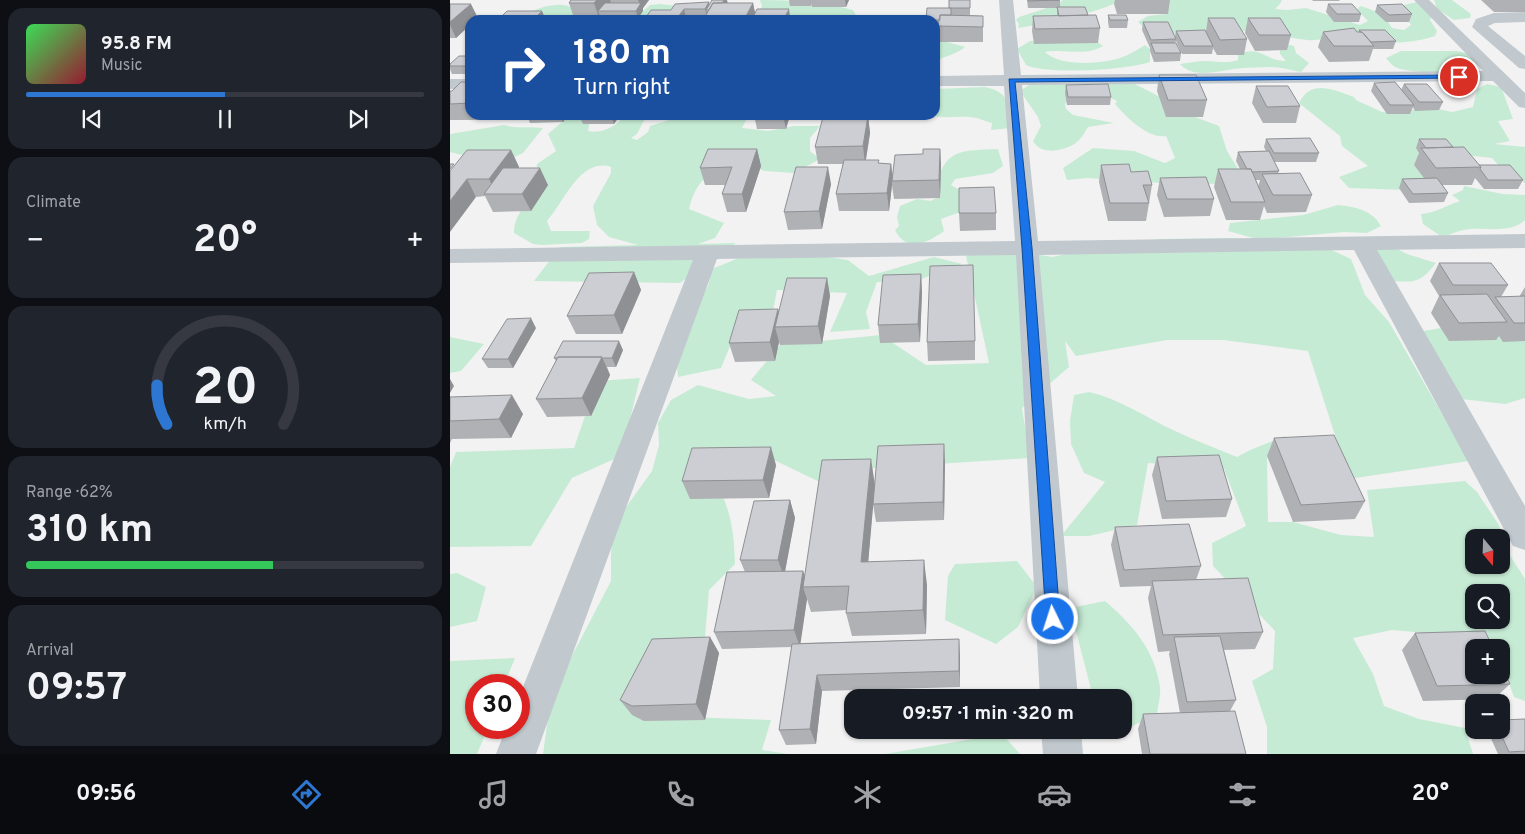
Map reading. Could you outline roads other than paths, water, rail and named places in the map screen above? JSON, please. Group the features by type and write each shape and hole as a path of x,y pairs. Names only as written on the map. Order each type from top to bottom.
{"street":[{"path":"1006,0 1027,248 1057,689"},
{"path":"1421,0 1525,103"},
{"path":"1525,17 1494,18 1480,24 1480,27 1525,64"},
{"path":"940,81 1498,76"},
{"path":"450,84 465,84"},
{"path":"450,256 1525,241"},
{"path":"1362,244 1525,536"},
{"path":"516,754 708,252"},
{"path":"1061,739 1062,754"}]}
